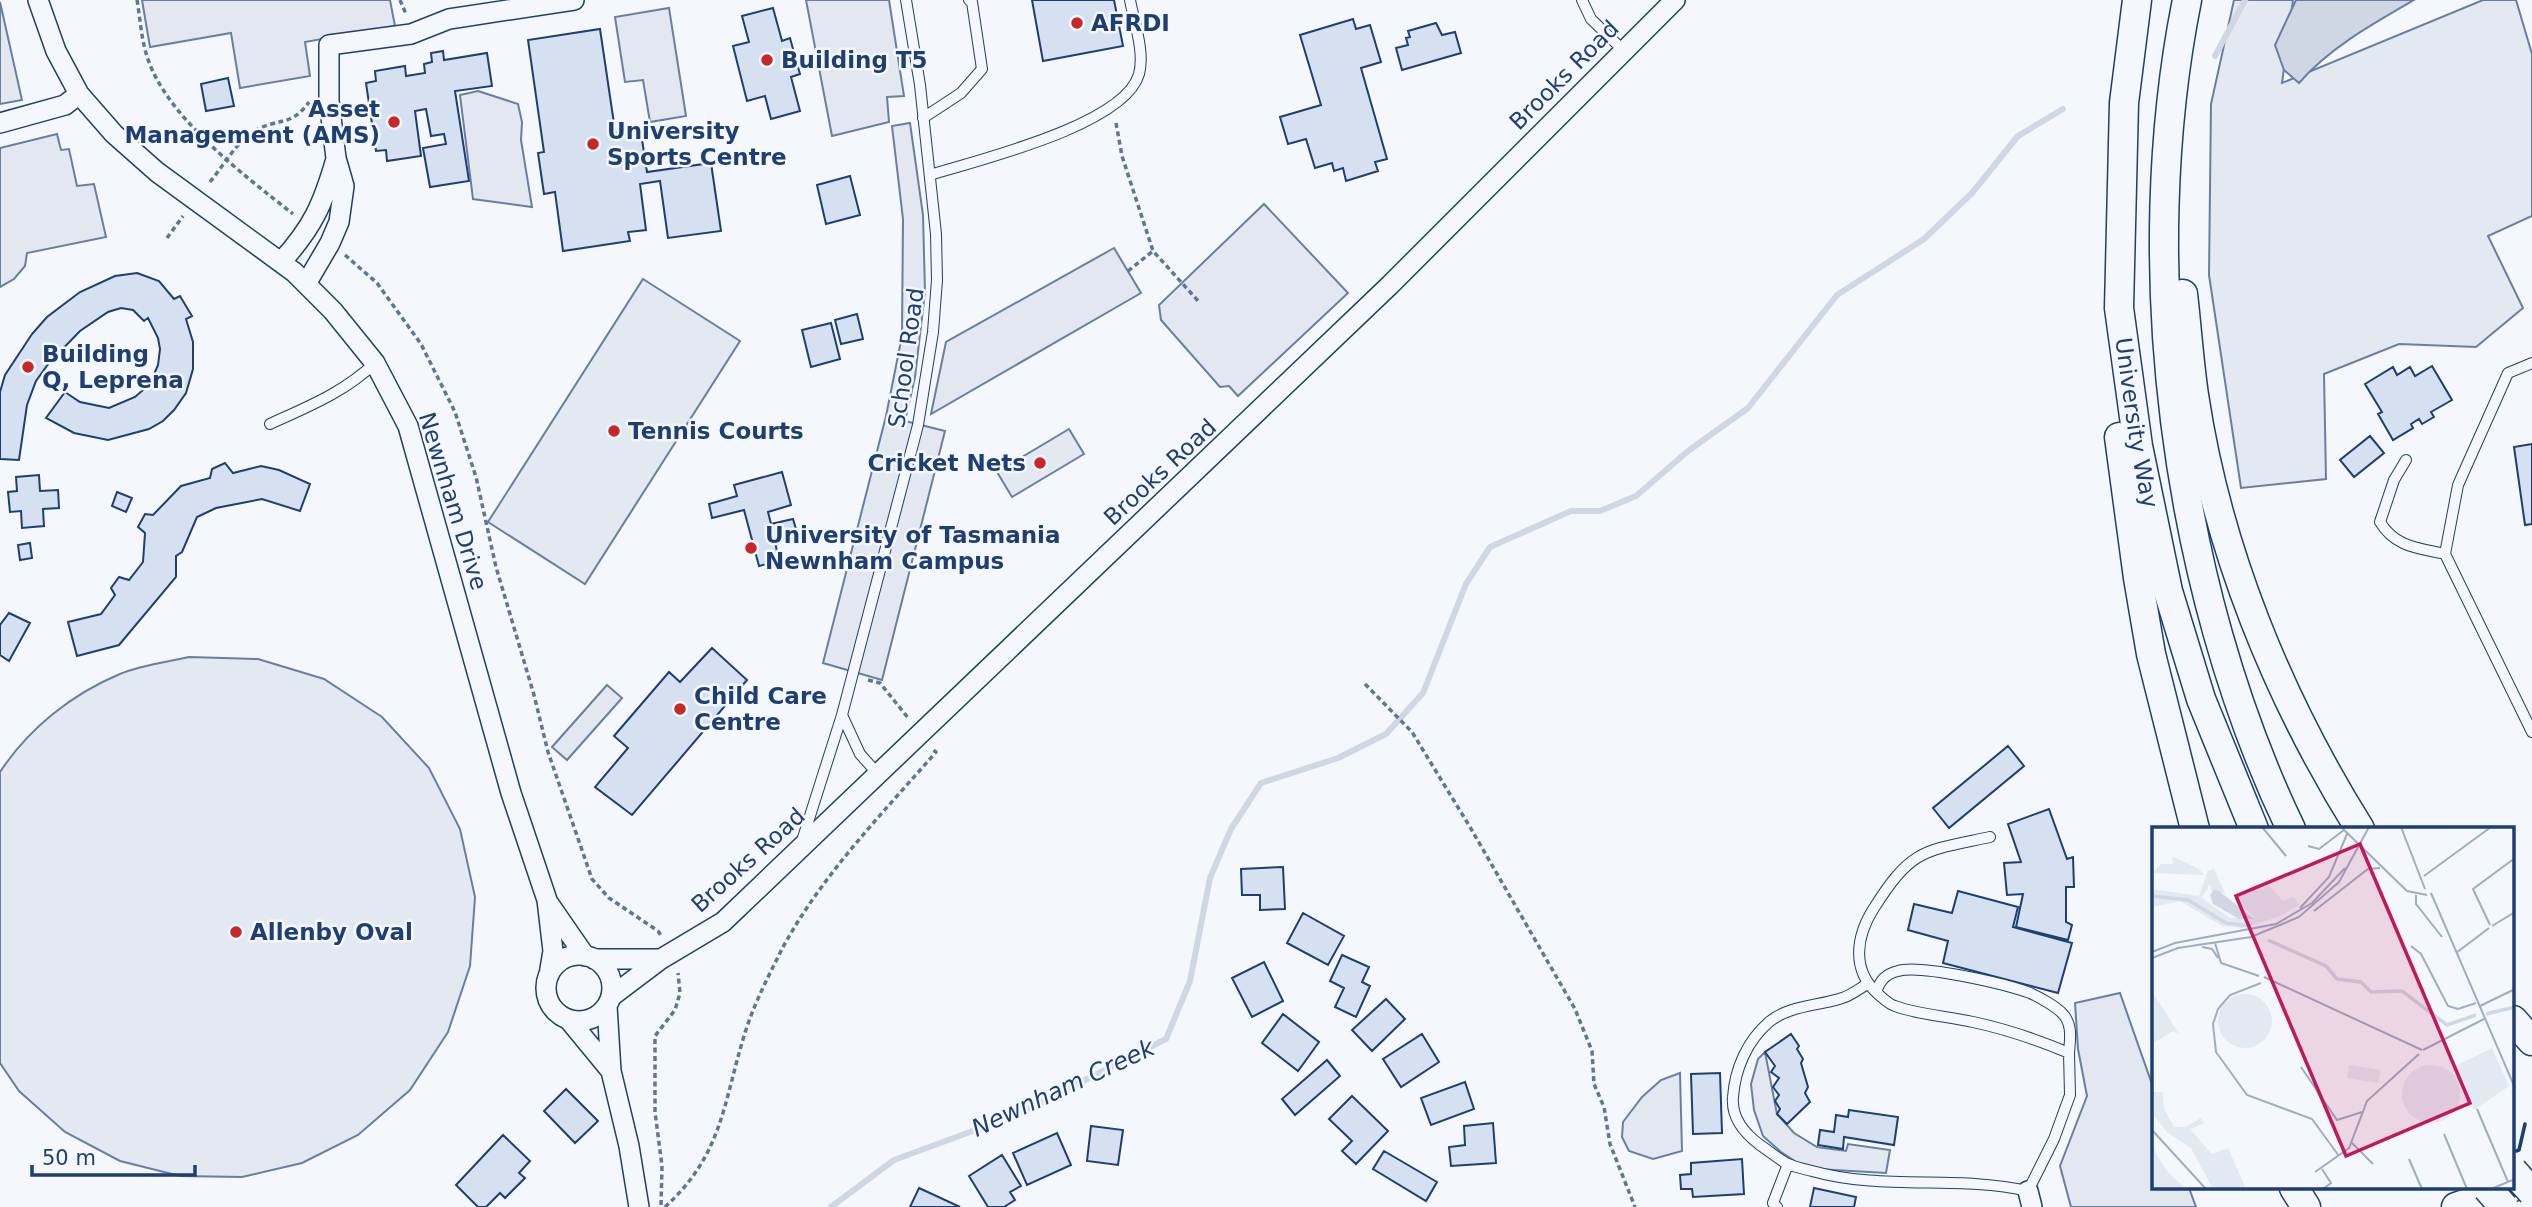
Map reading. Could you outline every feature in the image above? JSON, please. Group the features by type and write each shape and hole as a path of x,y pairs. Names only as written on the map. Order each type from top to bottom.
{"main road":[{"name":"University Way","path":"2137,0 2124,103 2119,308 2138,446 2168,591 2201,699 2253,827"},
{"name":"University Way","path":"2186,0 2166,169 2164,235 2168,344 2180,455 2192,530 2231,674 2255,745 2290,827"},
{"path":"2174,85 2178,250 2194,395 2215,497 2242,585 2274,668 2313,749 2359,827"},
{"path":"2119,308 2116,382 2119,435 2137,578 2151,654 2194,827"},
{"path":"2514,1021 2532,1041"},
{"path":"2514,1172 2532,1192"},
{"path":"2514,1186 2532,1181"},
{"path":"2294,1190 2306,1207"},
{"path":"2489,1190 2504,1207"},
{"path":"2456,1207 2504,1190"}],"street":[{"name":"Newnham Drive","path":"38,0 56,51 79,94 114,134 157,172 281,262 333,311 375,363 408,426 511,793 547,900 553,951 549,975"},
{"path":"306,284 331,243 339,222 344,186 336,158 329,101 329,46 411,34 449,19 574,0"},
{"name":"Brooks Road","path":"609,1001 667,956 723,922 1380,295 1675,0"},
{"path":"0,123 65,105 79,94"},
{"path":"281,262 300,241 319,211 336,158"},
{"name":"Newnham Drive","path":"547,900 590,957"},
{"path":"609,1001 600,1014 590,1020 569,1020 559,1015 547,996 549,975 564,959 667,956"},
{"path":"590,957 609,974 611,1071 629,1146 639,1207"},
{"path":"569,1020 611,1071"}],"lane":[{"name":"School Road","path":"800,848 842,715 918,425 933,332 937,280 936,234 906,0"},
{"path":"923,118 961,93 982,69 972,2 969,0"},
{"path":"930,175 1040,142 1080,125 1129,92 1139,77 1141,62 1130,0"},
{"path":"1582,0 1591,19 1623,50"},
{"path":"270,424 333,395 355,382 375,363"},
{"path":"2532,363 2508,373 2458,485 2445,554 2532,732"},
{"path":"2406,460 2394,480 2380,522 2388,534 2402,544 2445,554"},
{"path":"842,715 860,754 877,774"},
{"path":"1990,837 1937,848 1918,855 1900,870 1871,912 1863,933 1858,962 1867,984 1892,1006 1974,1022 2037,1040 2069,1053"},
{"path":"1867,984 1842,999 1796,1009 1771,1021 1753,1038 1742,1059 1734,1087 1732,1108 1740,1125 1753,1139 1788,1164 1832,1177 1891,1183 2000,1185 2030,1199 2070,1095 2071,1029 2063,1013 2031,993 1941,972 1900,970 1888,974 1880,981 1876,992"},
{"path":"1777,1207 1773,1203 1788,1164"}],"path":[{"path":"137,0 146,54 170,100 227,160 300,220"},
{"path":"211,182 237,146 256,130 296,118 314,92"},
{"path":"1113,104 1122,156 1153,251 1200,303"},
{"path":"167,239 187,211"},
{"path":"339,250 377,283 421,344 455,412 476,477 496,567 548,752 592,879 609,898 658,931 680,993 675,1010 655,1036 654,1112 662,1166 663,1207"},
{"path":"1128,271 1153,251"},
{"path":"663,1207 689,1182 717,1133 744,1033 798,922 837,868 936,752 880,683 852,676"},
{"path":"1365,684 1412,732 1477,838 1575,1009 1592,1051 1594,1084 1604,1107 1610,1144 1635,1207"}],"shaded area":[{"path":"142,0 390,0 395,26 305,42 310,76 240,88 231,33 150,47"},
{"path":"806,0 889,0 904,96 887,97 889,122 832,136"},
{"path":"2234,0 2293,0 2282,83 2483,0 2516,0 2532,54 2532,216 2488,236 2523,308 2476,347 2399,344 2324,374 2326,479 2241,488 2209,275 2211,104"},
{"path":"2296,0 2414,0 2338,47 2299,83 2284,70 2275,45"},
{"path":"0,2 22,100 0,104"},
{"path":"669,8 686,116 650,122 643,80 625,82 615,17"},
{"path":"478,91 518,104 532,207 473,199 460,95"},
{"path":"910,123 923,215 925,292 915,377 905,421 945,431 882,680 823,663 886,416 902,336 903,219 892,126"},
{"path":"57,134 61,150 69,149 77,186 94,184 106,237 27,253 25,266 14,279 0,287 0,148"},
{"path":"1264,204 1348,293 1238,396 1229,386 1220,387 1161,320 1159,305"},
{"path":"1114,248 1141,293 931,414 946,342"},
{"name":"Tennis Courts","path":"643,279 740,341 585,584 488,522"},
{"name":"Cricket Nets","path":"1069,429 1084,454 1012,497 997,472"},
{"name":"Allenby Oval","path":"189,657 258,659 324,679 382,717 429,768 460,829 475,897 470,966 448,1032 410,1090 358,1135 302,1163 242,1177 180,1176 120,1161 65,1132 19,1091 0,1063 0,772 38,727 85,692 128,671"},
{"path":"607,685 622,698 567,760 552,747"},
{"path":"2120,993 2152,1084 2152,1190 2190,1190 2196,1207 2071,1207 2060,1166 2087,1096 2078,1049 2075,1003"},
{"path":"1765,1052 1777,1114 1794,1133 1817,1147 1846,1151 1848,1144 1890,1150 1886,1173 1817,1169 1798,1163 1763,1136 1754,1110 1751,1084 1758,1059"},
{"path":"1680,1073 1682,1151 1653,1159 1629,1151 1622,1137 1623,1122 1642,1097 1661,1080"}],"building":[{"name":"AFRDI","path":"1032,0 1114,0 1123,46 1043,61"},
{"name":"Building T5","path":"773,8 782,41 790,38 800,74 791,77 800,111 771,119 765,96 747,101 733,46 749,42 742,16"},
{"path":"1353,19 1356,29 1370,25 1381,62 1361,68 1387,159 1375,162 1378,171 1346,181 1343,168 1334,171 1332,163 1315,168 1306,139 1288,144 1280,117 1321,105 1300,35"},
{"path":"1436,23 1442,35 1455,32 1461,53 1402,70 1396,48 1408,45 1408,31"},
{"name":"University Sports Centre","path":"600,29 616,137 641,133 647,172 711,163 721,231 668,238 660,181 640,184 646,230 628,232 630,241 563,251 555,192 544,194 538,153 544,152 528,40"},
{"name":"Asset Management (AMS)","path":"443,51 444,60 487,53 492,86 455,91 469,181 430,187 423,148 446,144 444,134 431,136 426,109 415,111 421,156 387,161 386,150 376,151 366,83 376,81 375,71 405,66 406,76 425,73 424,64 432,62 431,53"},
{"path":"228,78 234,106 206,111 201,84"},
{"path":"850,176 860,215 826,224 817,185"},
{"name":"Building Q, Leprena","path":"137,273 159,281 174,299 180,296 192,316 186,319 193,342 193,369 186,393 174,410 163,421 149,429 108,440 74,433 46,418 65,392 80,402 109,408 135,397 150,384 158,365 158,338 148,318 144,321 133,310 121,308 108,312 80,331 49,363 36,381 27,405 19,460 0,459 0,392 5,375 32,334 47,317 80,292 115,276"},
{"name":"Building Q, Leprena","path":"137,273 159,281 174,299 180,296 192,316 186,319 193,342 193,369 186,393 174,410 163,421 149,429 108,440 74,433 46,418 65,392 80,402 109,408 135,397 150,384 158,365 158,338 148,318 144,321 133,310 121,308 108,312 80,331 49,363 36,381 27,405 19,460 0,459 0,392 5,375 32,334 47,317 80,292 115,276"},
{"path":"857,314 863,339 841,344 835,320"},
{"path":"831,323 840,359 811,367 802,330"},
{"path":"2432,366 2452,400 2431,412 2434,417 2422,424 2419,419 2411,424 2413,428 2393,440 2378,414 2382,412 2365,384 2393,367 2397,375 2410,367 2415,376"},
{"path":"2370,436 2384,453 2354,477 2340,460"},
{"path":"2532,444 2532,524 2525,525 2514,447"},
{"path":"225,463 233,473 261,466 279,470 310,484 300,511 262,499 216,508 197,517 182,552 176,556 176,577 119,645 77,656 68,622 101,614 115,595 111,588 119,577 129,580 143,562 145,533 138,527 145,514 153,515 181,486 210,478 212,469"},
{"path":"225,463 233,473 261,466 279,470 310,484 300,511 262,499 216,508 197,517 182,552 176,556 176,577 119,645 77,656 68,622 101,614 115,595 111,588 119,577 129,580 143,562 145,533 138,527 145,514 153,515 181,486 210,478 212,469"},
{"path":"782,472 791,505 768,512 771,524 793,519 798,536 775,542 779,561 759,566 744,510 712,518 709,504 737,496 734,485"},
{"path":"39,475 40,491 58,490 59,508 43,509 44,526 22,528 21,511 10,512 8,492 17,491 16,477"},
{"path":"39,475 40,491 58,490 59,508 43,509 44,526 22,528 21,511 10,512 8,492 17,491 16,477"},
{"path":"117,492 132,498 126,512 112,506"},
{"path":"30,543 32,558 20,560 18,545"},
{"path":"30,543 32,558 20,560 18,545"},
{"path":"9,613 30,623 9,661 0,655 0,625"},
{"path":"9,613 30,623 9,661 0,655 0,625"},
{"name":"Child Care Centre","path":"712,648 747,680 632,815 595,787 628,748 614,736 669,672 680,682"},
{"path":"2008,746 2024,766 1949,828 1933,808"},
{"path":"2049,809 2067,859 2073,857 2074,887 2066,887 2066,922 2072,925 2068,940 2016,927 2023,894 2007,895 2004,863 2021,862 2008,824"},
{"path":"1283,867 1285,909 1260,910 1260,895 1242,895 1241,869"},
{"path":"1958,891 2018,907 2013,927 2072,943 2058,993 1943,963 1948,941 1908,930 1914,904 1952,913"},
{"path":"1303,913 1344,936 1328,965 1287,943"},
{"path":"1342,955 1369,967 1362,982 1370,986 1356,1017 1335,1007 1344,988 1330,981"},
{"path":"1264,962 1283,1001 1252,1017 1232,978"},
{"path":"1386,999 1405,1019 1372,1051 1352,1030"},
{"path":"1283,1014 1319,1042 1298,1071 1262,1043"},
{"path":"1422,1034 1439,1062 1401,1087 1383,1059"},
{"path":"1791,1034 1803,1059 1801,1063 1808,1087 1805,1093 1810,1102 1787,1124 1777,1114 1780,1109 1775,1101 1779,1095 1773,1087 1779,1078 1771,1072 1775,1066 1765,1052"},
{"path":"1327,1060 1340,1076 1295,1115 1282,1099"},
{"path":"1720,1073 1722,1133 1693,1134 1691,1074"},
{"path":"1465,1082 1474,1109 1431,1125 1421,1098"},
{"path":"566,1089 598,1121 575,1143 544,1111"},
{"path":"1352,1096 1388,1131 1356,1164 1342,1151 1352,1141 1329,1119"},
{"path":"1849,1110 1898,1117 1894,1145 1844,1137 1843,1149 1818,1145 1820,1130 1834,1132 1836,1115 1848,1117"},
{"path":"1493,1123 1496,1163 1451,1166 1449,1147 1465,1145 1464,1126"},
{"path":"1091,1126 1123,1130 1118,1165 1087,1161"},
{"path":"1057,1133 1071,1165 1027,1185 1013,1153"},
{"path":"503,1135 530,1161 519,1173 525,1178 505,1198 500,1193 486,1207 478,1207 456,1185"},
{"path":"1384,1151 1437,1182 1426,1201 1373,1169"},
{"path":"1002,1155 1021,1186 1010,1192 1015,1200 1004,1207 988,1207 969,1176"},
{"path":"1742,1159 1744,1194 1693,1197 1692,1189 1681,1189 1680,1175 1691,1174 1691,1163"},
{"path":"919,1188 960,1207 910,1207"},
{"path":"1814,1188 1856,1197 1854,1207 1810,1207"}],"waterway":[{"name":"Newnham Creek","path":"2215,56 2245,0"},
{"name":"Newnham Creek","path":"831,1207 894,1160 1016,1115 1166,1039 1190,981 1210,878 1231,829 1261,783 1338,758 1386,734 1423,693 1466,584 1490,547 1571,511 1600,511 1636,496 1688,451 1748,408 1837,295 1924,239 1972,193 2018,136 2063,109"}],"wall":[{"path":"2516,1151 2519,1150 2525,1124"}],"place":[{"name":"AFRDI","path":"1077,23"},
{"name":"Building T5","path":"767,60"},
{"name":"Asset Management (AMS)","path":"394,122"},
{"name":"University Sports Centre","path":"593,144"},
{"name":"Building Q, Leprena","path":"28,367"},
{"name":"Tennis Courts","path":"614,431"},
{"name":"Cricket Nets","path":"1040,463"},
{"name":"University of Tasmania Newnham Campus","path":"751,548"},
{"name":"Child Care Centre","path":"680,709"},
{"name":"Allenby Oval","path":"236,932"}]}
